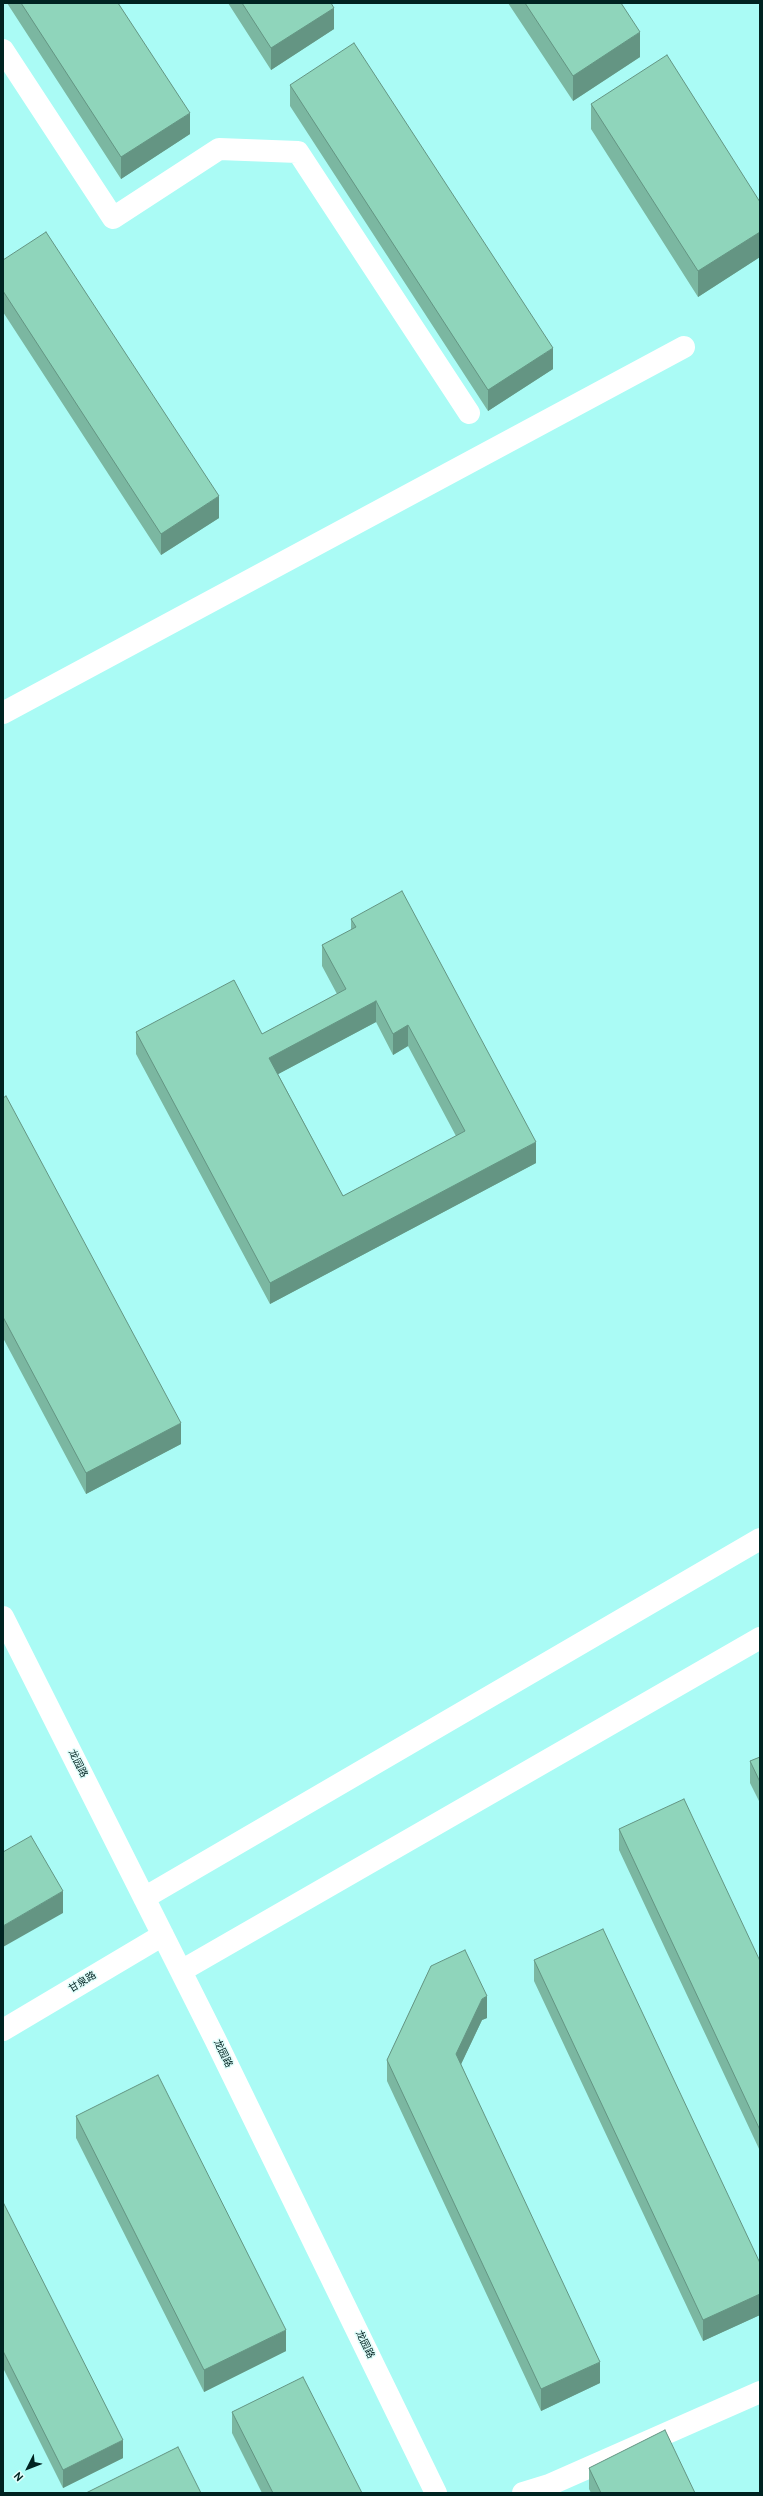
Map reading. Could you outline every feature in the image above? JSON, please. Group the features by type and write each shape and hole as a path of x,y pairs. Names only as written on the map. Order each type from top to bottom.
{"street":[{"path":"3,50 113,218 219,149 298,152 469,413"},
{"path":"3,713 684,347"},
{"path":"144,1898 760,1539"},
{"name":"龙园路","path":"3,1617 181,1971 436,2493"},
{"path":"181,1971 760,1638"},
{"name":"甘泉路","path":"3,2030 163,1935"},
{"path":"523,2493 549,2485 759,2393"}],"building":[{"path":"21,3 118,3 190,113 121,157"},
{"path":"242,3 331,3 334,8 271,48"},
{"path":"525,3 621,3 640,32 573,76"},
{"path":"354,43 553,348 488,390 290,85"},
{"path":"667,55 760,202 760,232 698,271 591,104"},
{"path":"46,232 219,496 161,534 3,291 3,260"},
{"path":"402,891 536,1142 270,1283 136,1032 234,980 262,1034 346,989 322,945 356,927 351,919","holes":["376,1001 393,1034 408,1025 465,1131 343,1196 269,1058"]},
{"path":"6,1096 181,1423 86,1473 3,1317 3,1098"},
{"path":"760,1757 760,1782 750,1761"},
{"path":"684,1799 760,1961 760,2130 619,1829"},
{"path":"31,1836 63,1891 3,1926 3,1852"},
{"path":"603,1929 760,2263 760,2294 703,2320 534,1960"},
{"path":"465,1950 487,1996 482,1999 456,2054 600,2362 541,2389 387,2060 431,1966"},
{"path":"158,2075 286,2330 204,2370 76,2116"},
{"path":"3,2202 123,2440 63,2470 3,2351"},
{"path":"303,2377 362,2493 273,2493 232,2412"},
{"path":"665,2430 695,2493 601,2493 589,2468"},
{"path":"178,2447 201,2493 86,2493"}]}
